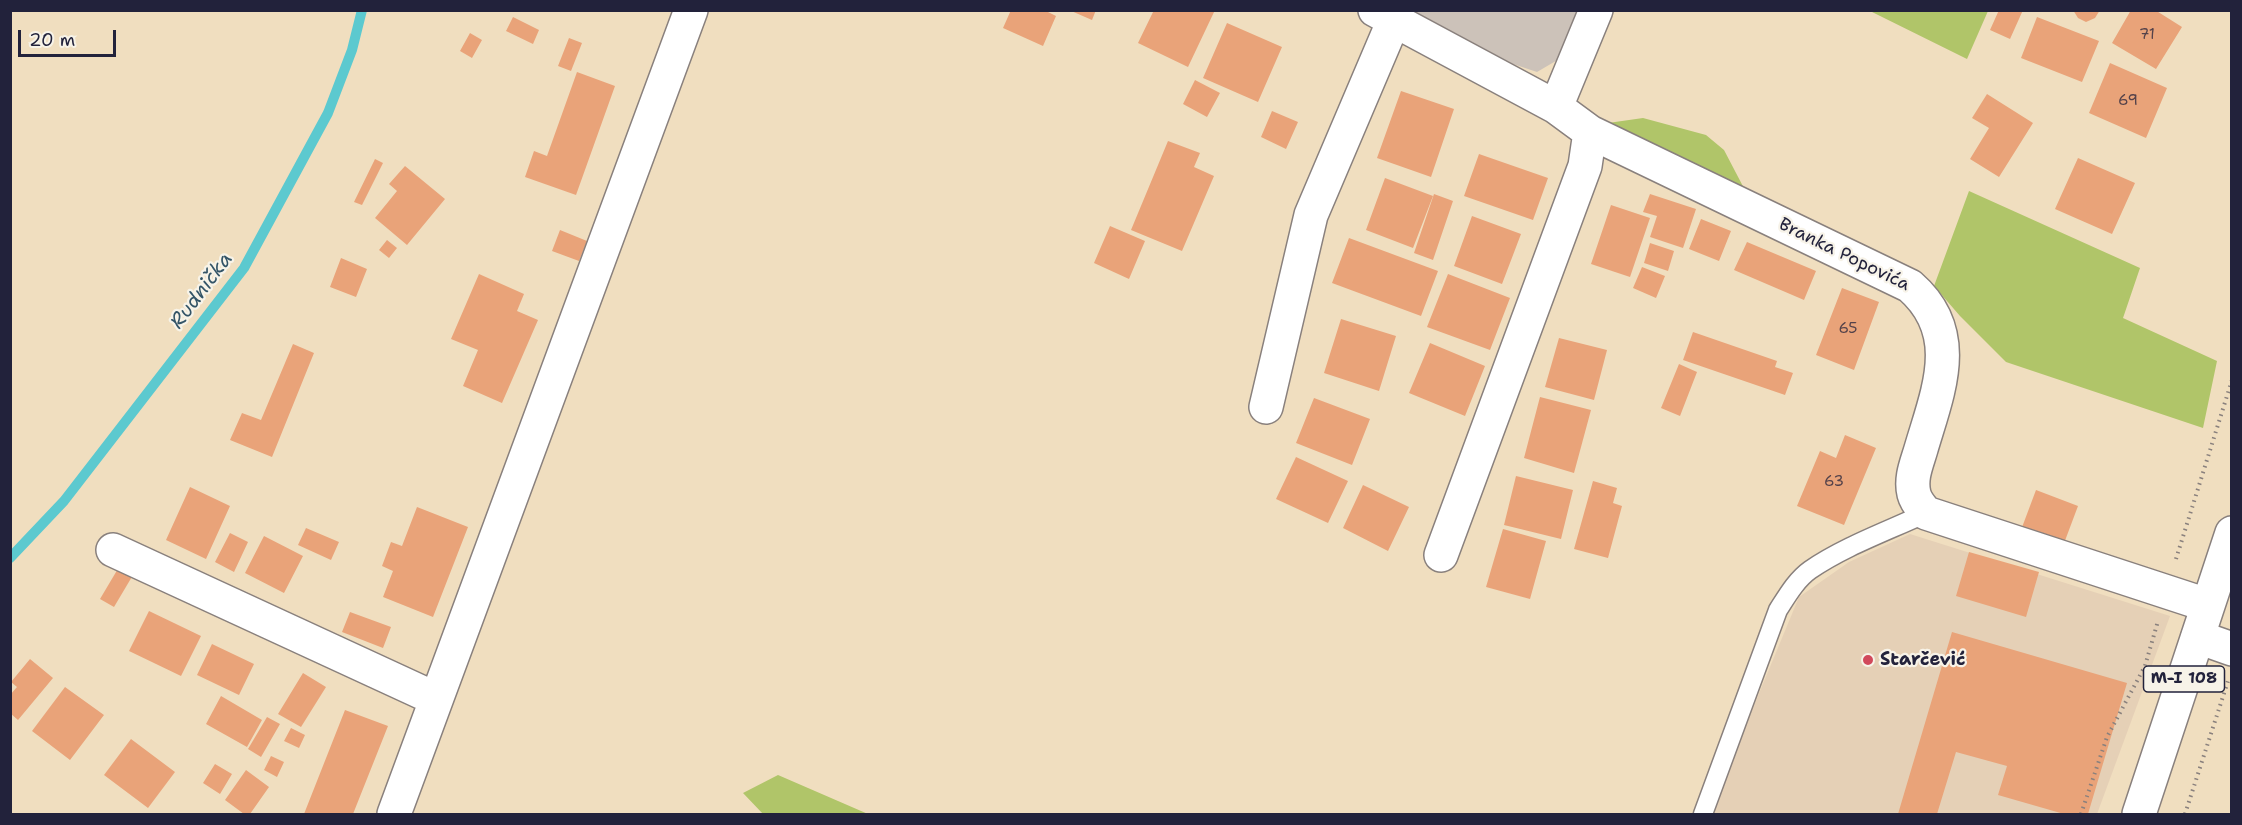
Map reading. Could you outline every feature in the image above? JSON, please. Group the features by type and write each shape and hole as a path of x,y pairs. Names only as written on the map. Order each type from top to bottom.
{"street":[{"path":"394,814 691,10"},
{"path":"1556,107 1596,10"},
{"path":"1266,407 1311,215 1384,15"},
{"name":"Branka Popovića","path":"1384,15 1556,107 1590,132 1910,286 1924,298 1933,312 1944,352 1942,379 1913,481 1916,501 1926,513"},
{"path":"1441,555 1585,166 1590,132"},
{"path":"1926,513 2207,605"},
{"name":"M-I 108","path":"2139,814 2232,533"},
{"path":"113,550 436,699"},
{"path":"2198,637 2232,649"}],"lane":[{"path":"1703,814 1778,610 1791,589 1809,571 1852,546 1926,513"}],"path":[{"path":"2184,814 2232,670"}],"shaded area":[{"path":"1414,11 1585,11 1566,55 1537,72 1513,64"},
{"path":"1910,534 2170,616 2097,814 1709,814 1799,597 1849,562"}],"green space":[{"path":"1870,11 1988,11 1967,59"},
{"path":"1643,118 1706,135 1724,150 1747,194 1594,125"},
{"path":"1969,191 2140,268 2123,318 2217,361 2203,428 2006,362 1960,316 1934,286"},
{"path":"778,775 868,814 763,814 743,793"}],"building":[{"path":"1011,10 1044,10 1056,16 1043,46 1003,28"},
{"path":"1069,10 1096,10 1092,20"},
{"path":"1154,10 1215,10 1188,67 1138,43"},
{"path":"1999,10 2023,10 2010,39 1990,30"},
{"path":"2073,10 2100,10 2095,18 2086,22 2078,18"},
{"path":"2131,10 2155,10 2182,27 2156,69 2112,43"},
{"path":"513,17 539,30 533,44 506,31"},
{"path":"2037,17 2099,41 2082,82 2021,58"},
{"path":"1227,23 1282,47 1258,102 1203,78"},
{"path":"470,33 482,40 472,58 460,51"},
{"path":"569,38 582,43 571,71 558,66"},
{"path":"2110,63 2167,88 2146,138 2089,113"},
{"path":"577,72 615,86 576,195 525,177 534,151 547,156"},
{"path":"1195,80 1220,93 1207,117 1183,104"},
{"path":"1401,91 1454,109 1431,177 1377,158"},
{"path":"1987,94 2033,123 1999,177 1970,159 1989,128 1972,118"},
{"path":"1272,111 1298,122 1286,149 1261,137"},
{"path":"1168,141 1200,153 1194,167 1214,176 1182,251 1131,230"},
{"path":"1479,154 1548,178 1533,220 1464,196"},
{"path":"2078,158 2135,183 2112,234 2055,209"},
{"path":"375,159 383,163 362,205 354,202"},
{"path":"405,166 445,199 407,245 375,218 397,191 389,184"},
{"path":"1385,178 1433,196 1413,248 1366,230"},
{"path":"1434,194 1453,201 1433,260 1414,253"},
{"path":"1650,194 1696,209 1683,248 1650,237 1657,216 1643,212"},
{"path":"1611,205 1650,218 1630,277 1591,264"},
{"path":"1472,216 1521,234 1502,284 1454,266"},
{"path":"1701,219 1731,231 1719,261 1689,249"},
{"path":"1110,226 1145,241 1129,279 1094,263"},
{"path":"560,230 587,241 579,261 552,251"},
{"path":"1349,238 1438,271 1421,316 1332,283"},
{"path":"387,240 397,248 389,258 379,250"},
{"path":"1747,242 1816,271 1804,300 1734,270"},
{"path":"1650,243 1674,251 1668,271 1644,263"},
{"path":"341,258 367,269 356,297 330,287"},
{"path":"1642,267 1665,276 1656,298 1633,288"},
{"path":"479,274 524,294 517,311 538,320 502,403 463,386 478,350 451,339"},
{"path":"1448,274 1510,298 1490,350 1427,327"},
{"path":"1842,288 1879,302 1854,370 1816,355"},
{"path":"1341,319 1396,336 1379,391 1324,373"},
{"path":"1693,332 1777,361 1775,367 1793,373 1785,395 1683,360"},
{"path":"1559,338 1607,350 1594,400 1545,387"},
{"path":"1430,343 1485,366 1465,416 1409,393"},
{"path":"293,344 314,353 272,457 230,440 242,413 261,420"},
{"path":"1679,364 1697,372 1680,416 1661,408"},
{"path":"1540,397 1591,410 1574,473 1524,458"},
{"path":"1314,398 1370,419 1352,465 1296,443"},
{"path":"1845,435 1876,448 1844,525 1797,506 1820,451 1836,458"},
{"path":"1296,457 1348,481 1328,523 1276,499"},
{"path":"1516,476 1573,490 1561,539 1504,525"},
{"path":"1593,481 1617,488 1613,503 1622,506 1608,558 1574,549"},
{"path":"1363,485 1409,507 1388,551 1343,528"},
{"path":"190,487 230,506 206,559 166,540"},
{"path":"2036,490 2078,506 2063,546 2021,530"},
{"path":"417,507 468,527 433,617 383,597 393,571 382,566 391,542 402,546"},
{"path":"306,528 339,542 331,560 298,545"},
{"path":"1503,529 1546,541 1530,599 1486,587"},
{"path":"230,533 248,542 234,572 215,562"},
{"path":"264,536 303,556 284,593 245,573"},
{"path":"1969,552 2039,572 2026,617 1956,596"},
{"path":"119,567 133,575 114,607 100,599"},
{"path":"149,611 201,636 181,676 129,651"},
{"path":"350,612 391,627 383,648 342,632"},
{"path":"1952,632 2127,683 2088,814 2064,814 1998,795 2007,766 1956,752 1937,814 1898,814"},
{"path":"212,644 254,664 239,695 197,675"},
{"path":"30,659 53,678 18,720 10,713 10,695 17,687 11,682"},
{"path":"303,673 326,687 301,727 278,714"},
{"path":"65,687 104,715 70,760 32,731"},
{"path":"221,696 262,720 247,747 206,724"},
{"path":"345,710 388,726 353,814 304,814"},
{"path":"267,717 280,724 261,757 248,749"},
{"path":"291,728 305,735 299,748 284,741"},
{"path":"131,739 175,772 148,808 104,775"},
{"path":"271,756 284,762 277,777 264,770"},
{"path":"215,764 232,774 220,794 203,783"},
{"path":"246,770 269,787 250,814 244,814 225,800"}],"waterway":[{"name":"Rudnička","path":"10,558 64,501 244,268 328,113 352,50 362,10"}],"place":[{"name":"Starčević","path":"1868,660"}]}
